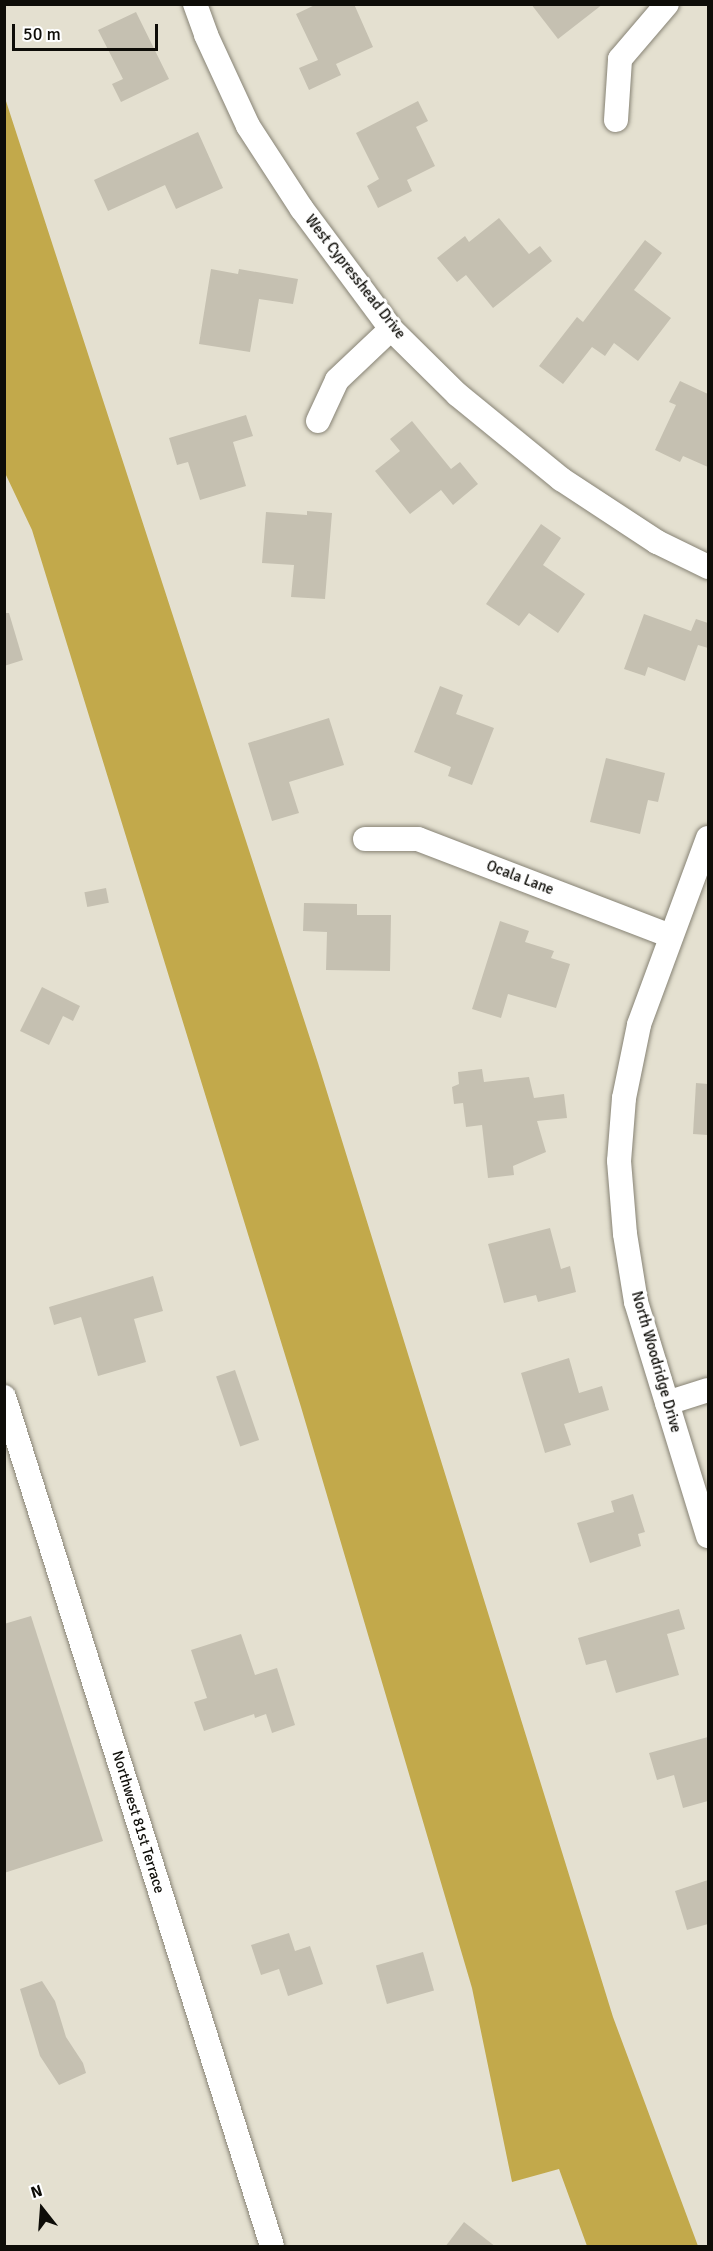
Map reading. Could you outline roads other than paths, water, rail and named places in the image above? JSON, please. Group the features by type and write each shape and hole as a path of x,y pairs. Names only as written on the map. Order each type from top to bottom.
{"street":[{"name":"West Cypresshead Drive","path":"195,4 206,35 248,126 302,209 391,329 458,395 561,479 657,542 708,567"},
{"path":"616,120 620,59 667,4"},
{"path":"318,421 338,380 391,329"},
{"name":"North Woodridge Drive","path":"708,838 639,1025 624,1098 619,1161 625,1234 636,1302 708,1536"},
{"name":"Ocala Lane","path":"365,839 418,839 671,936"},
{"path":"667,1403 708,1390"},
{"name":"Northwest 81st Terrace","path":"4,1397 272,2247"}]}
